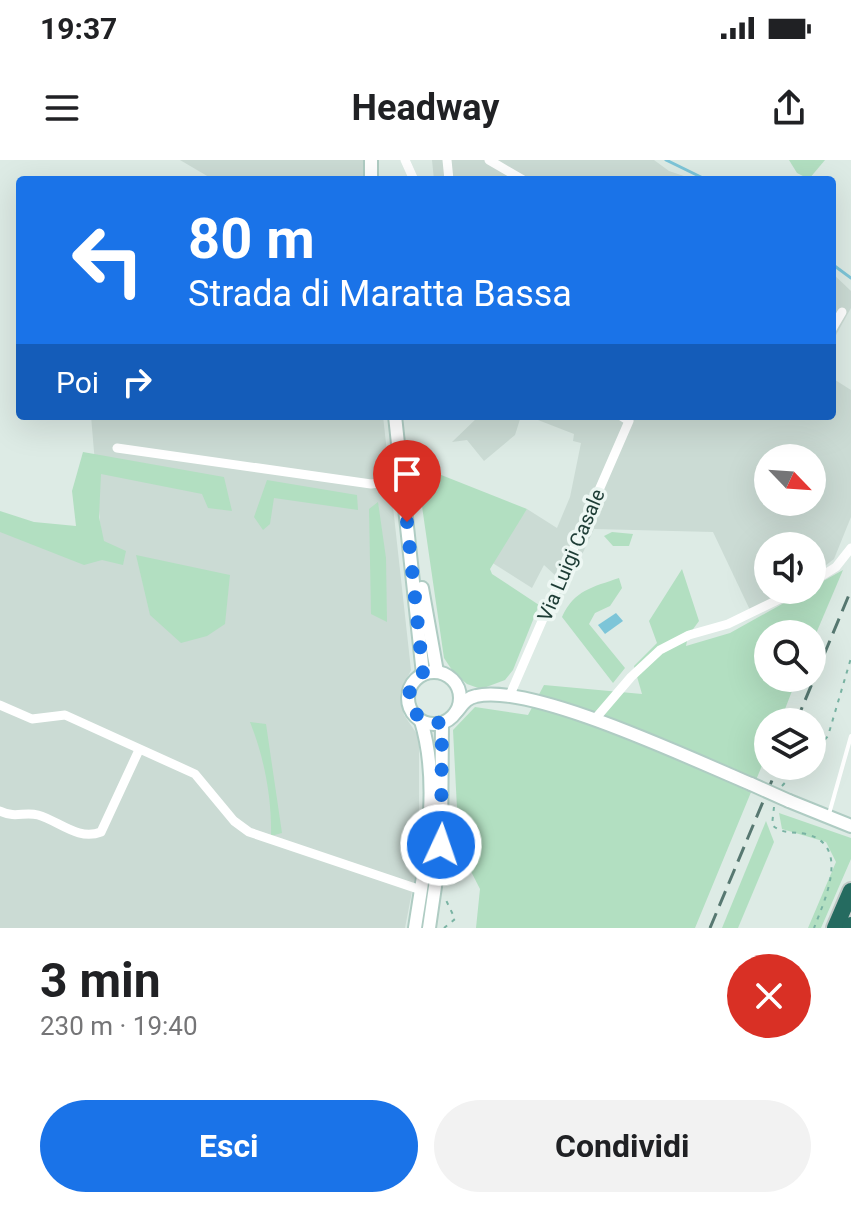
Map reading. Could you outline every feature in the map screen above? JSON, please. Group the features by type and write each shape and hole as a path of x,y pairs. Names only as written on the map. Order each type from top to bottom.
{"highway":[{"path":"835,928 851,891"}],"main road":[{"path":"396,420 423,674"},
{"path":"404,486 437,672"},
{"path":"415,928 428,842 429,783 427,741 421,721 410,709 408,693 423,674 437,672 479,695"},
{"path":"456,683 460,697 457,711"},
{"path":"421,721 442,723 467,699 479,695 509,697 595,719 851,826"},
{"path":"429,928 441,845 442,723"}],"street":[{"path":"489,160 516,176"},
{"path":"836,322 842,312"},
{"name":"Via Luigi Casale","path":"509,697 626,420"},
{"path":"117,448 404,486"},
{"path":"826,573 836,567 851,548"},
{"path":"595,719 631,677 660,650 689,635 728,624 769,604"},
{"path":"0,705 32,719 65,715 201,778 234,821 249,832 421,890"},
{"path":"0,811 16,818 37,815 86,836 101,832 139,750"}],"lane":[{"path":"828,816 851,736"}],"path":[{"path":"826,738 851,658"},
{"path":"781,788 788,780"},
{"path":"783,799 772,825 782,833 808,835 822,842 834,854 837,866 814,928"},
{"path":"443,893 455,919 444,928"}],"shaded area":[{"path":"180,160 364,160 365,176 207,176"},
{"path":"432,160 654,160 669,171 684,176 434,176"},
{"path":"836,277 851,291 851,308 836,335"},
{"path":"836,381 851,390 851,517 834,559 826,565 826,532 754,532 754,604 761,604 750,610 713,532 594,529 572,576 556,576 544,565 532,588 491,562 527,509 557,528 570,497 581,443 573,441 574,434 538,420 836,420"},
{"path":"91,420 383,420 411,670 400,693 404,715 419,737 419,855 405,928 0,928 0,527 103,558"},
{"path":"475,420 520,420 515,435 484,461 467,440 452,442"}],"green space":[{"path":"789,160 825,160 812,176 797,173"},
{"path":"83,452 224,477 232,511 208,508 202,494 101,474 99,517 104,541 126,551 123,565 102,560 84,565 0,532 0,511 34,522 76,526 72,491"},
{"path":"416,465 527,509 490,569 492,574 539,605 513,670 505,680 481,689 467,684 454,673 444,658"},
{"path":"267,480 357,495 358,510 274,498 270,524 263,530 254,517"},
{"path":"378,502 386,558 387,622 371,614 369,509"},
{"path":"612,532 633,534 629,546 613,546 604,536"},
{"path":"136,555 230,575 225,624 207,636 181,643 150,615"},
{"path":"682,569 699,621 688,636 686,646 730,633 782,604 826,604 826,579 843,570 822,620 754,620 754,692 792,692 785,708 754,708 756,780 695,928 476,928 480,889 459,848 453,730 475,707 528,715 544,685 642,694 634,666 657,643 649,621"},
{"path":"619,578 622,588 610,606 595,613 589,624 625,668 613,683 562,617 578,595"},
{"path":"250,722 266,724 282,833 271,836 266,778"},
{"path":"779,813 851,838 851,859 821,928 808,928 836,862 826,842 782,829"},
{"path":"766,821 774,842 738,928 722,928"}],"water":[{"path":"616,613 623,621 605,634 598,625"}],"waterway":[{"path":"666,160 699,176"},
{"path":"836,267 851,278"}],"railway":[{"path":"802,708 851,590"},
{"path":"710,928 772,780"}],"route":[{"path":"407,522 423,674 411,685 408,701 414,716 421,721 435,725 442,723 444,785 441,845"}]}
